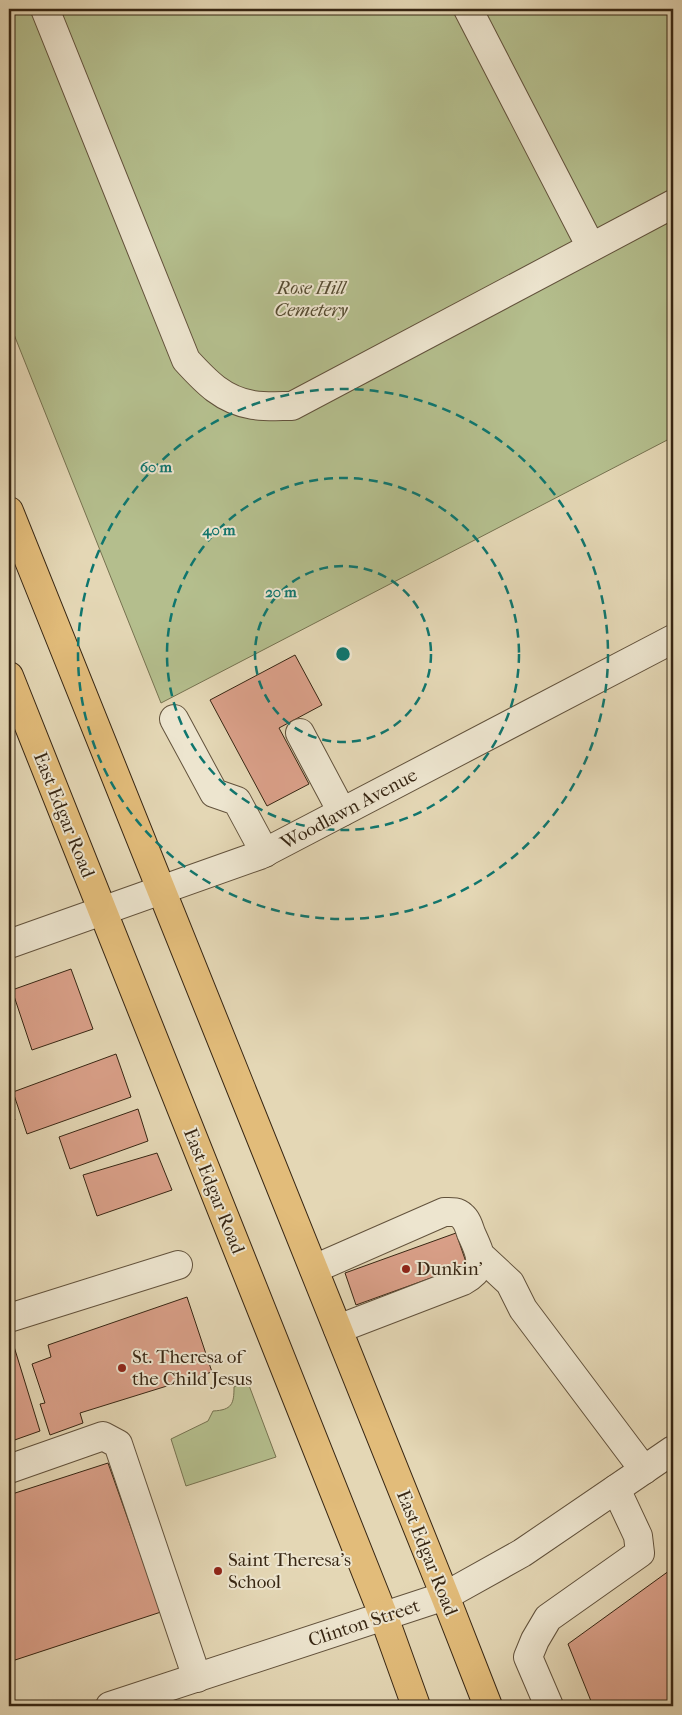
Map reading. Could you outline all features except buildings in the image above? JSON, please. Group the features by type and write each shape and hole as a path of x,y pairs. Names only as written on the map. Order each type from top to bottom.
{"highway":[{"path":"9,511 311,1263"},
{"name":"East Edgar Road","path":"9,676 384,1617 416,1706"},
{"name":"East Edgar Road","path":"311,1263 488,1706"}],"street":[{"path":"45,9 186,360 206,383 226,396 253,405 292,406 673,204"},
{"path":"468,9 591,247"},
{"name":"Woodlawn Avenue","path":"9,944 265,853 673,639"},
{"path":"174,719 214,794 237,801 265,853"},
{"path":"300,733 342,812"},
{"path":"311,1263 444,1212 457,1213 464,1217 481,1256 510,1283 523,1309 644,1470"},
{"path":"338,1329 463,1281 474,1275 479,1267 481,1256"},
{"path":"9,1318 178,1265"},
{"path":"9,1469 103,1436 118,1444 173,1610 183,1690"},
{"name":"Clinton Street","path":"110,1706 183,1690 445,1596 522,1553 673,1450"},
{"path":"549,1706 528,1657 548,1618 640,1553 638,1536 616,1489"}],"green space":[{"name":"Rose Hill Cemetery","path":"9,9 673,9 673,437 161,703 9,322"},
{"path":"247,1380 276,1457 186,1486 171,1439 208,1421 213,1411 224,1409 231,1405 234,1387"}],"place":[{"name":"Dunkin'","path":"406,1269"},
{"name":"St. Theresa of the Child Jesus","path":"122,1368"},
{"name":"Saint Theresa's School","path":"218,1571"}]}
